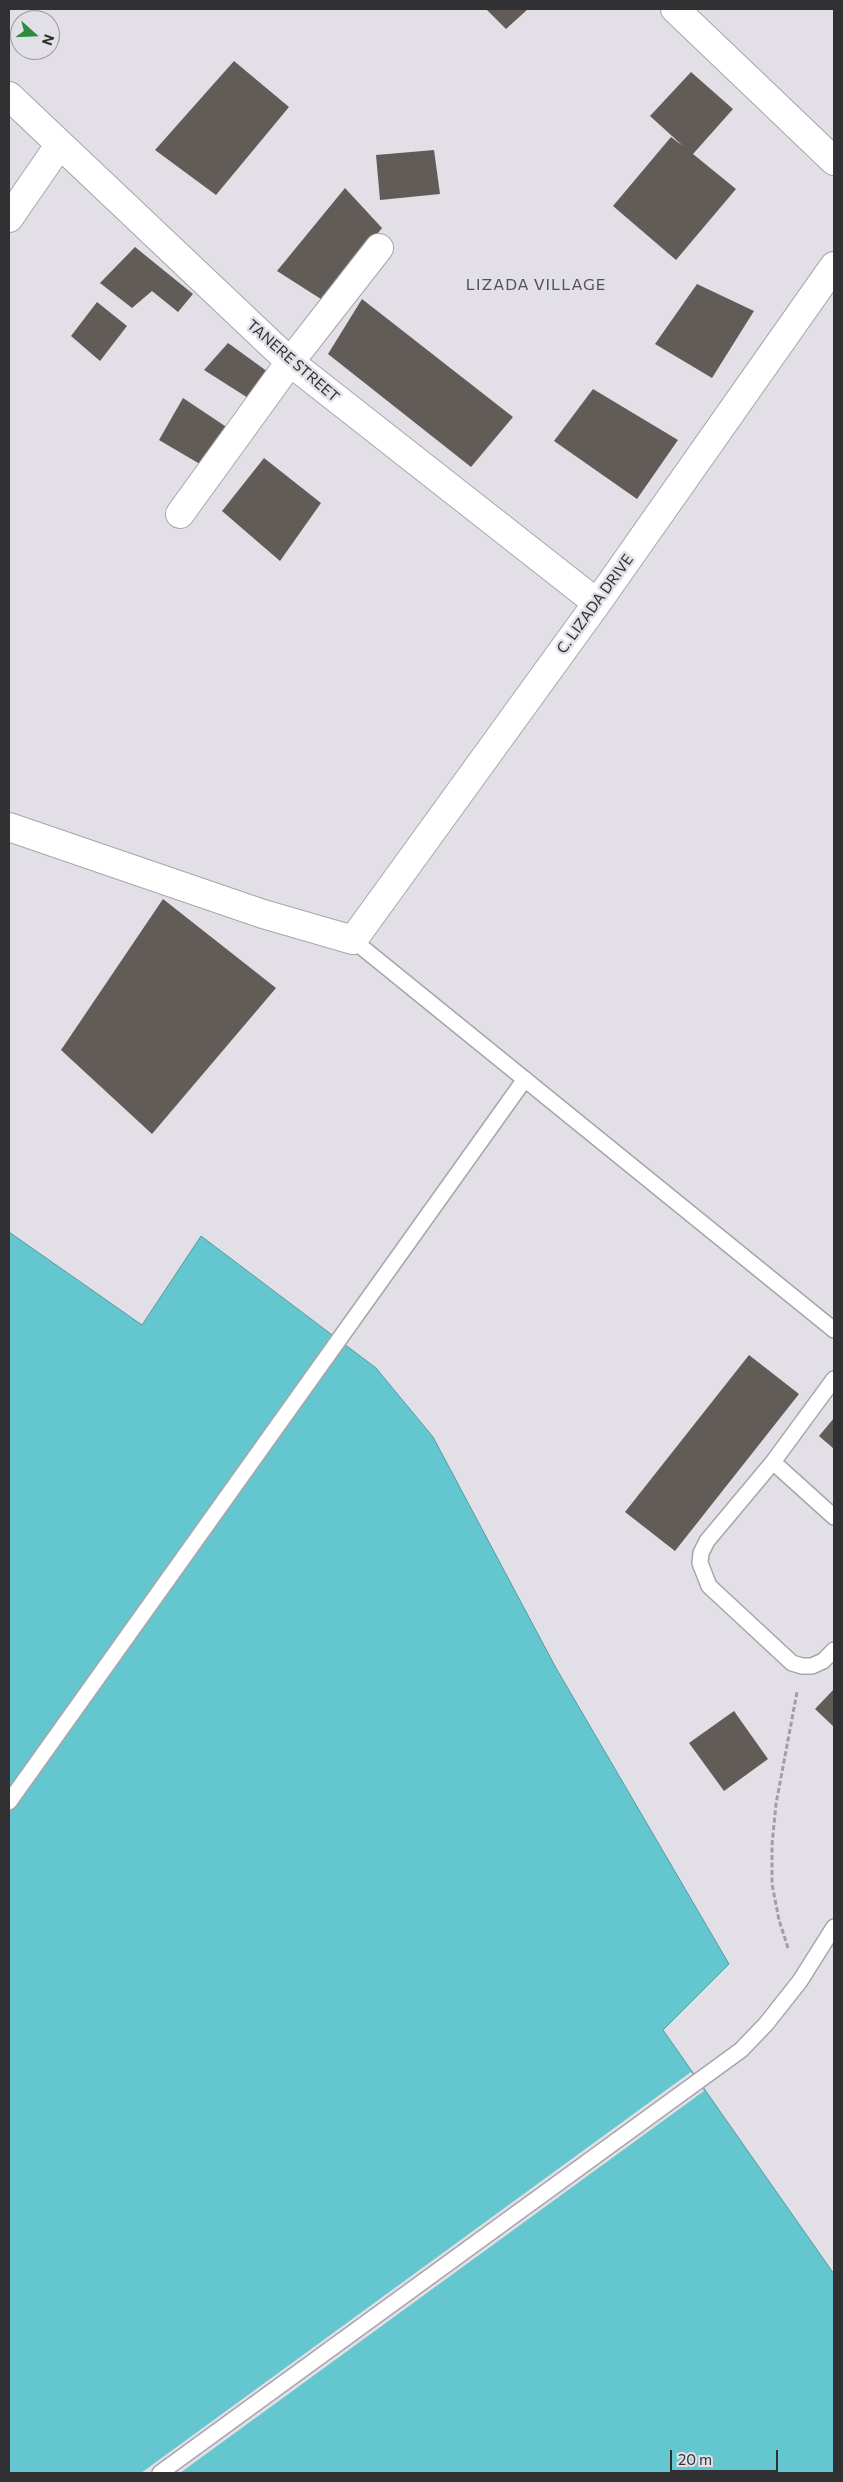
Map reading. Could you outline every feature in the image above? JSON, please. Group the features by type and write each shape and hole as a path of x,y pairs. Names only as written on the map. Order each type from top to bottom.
{"street":[{"path":"675,9 834,161"},
{"name":"TANERE STREET","path":"9,96 290,362 597,603"},
{"path":"9,218 60,144"},
{"path":"180,514 290,362 379,248"},
{"name":"C. LIZADA DRIVE","path":"353,940 597,603 834,266"},
{"path":"9,827 263,914 353,940"}],"lane":[{"path":"353,940 834,1330"},
{"path":"9,1802 525,1079"},
{"path":"834,1379 772,1462 707,1541 701,1553 700,1563 702,1575 709,1586 785,1657 802,1666 823,1661 834,1650"},
{"path":"772,1462 834,1517"},
{"path":"160,2473 741,2050 766,2024 800,1981 834,1927"}],"path":[{"path":"800,1981 778,1920 772,1884 772,1864 776,1804 802,1666"}],"water":[{"path":"9,1232 142,1325 201,1236 376,1368 433,1437 556,1668 729,1964 663,2030 834,2274 834,2473 9,2473"}],"pier":[{"path":"691,2072 704,2091 180,2473 141,2473"}],"building":[{"path":"486,9 528,9 506,29"},
{"path":"234,61 289,107 216,195 155,150"},
{"path":"691,72 733,109 693,154 736,189 676,260 613,206 671,137 683,146 650,116"},
{"path":"434,150 440,194 380,200 376,155"},
{"path":"345,188 382,228 324,301 277,271"},
{"path":"135,247 193,294 178,312 152,291 132,308 100,283"},
{"path":"697,284 754,311 712,378 655,344"},
{"path":"362,299 513,417 471,467 328,354"},
{"path":"97,302 127,326 100,361 71,336"},
{"path":"228,343 275,377 256,403 204,370"},
{"path":"593,389 678,440 637,499 554,441"},
{"path":"183,398 234,432 205,467 159,440"},
{"path":"264,458 321,503 280,561 222,511"},
{"path":"163,899 276,988 152,1134 61,1050"},
{"path":"749,1355 799,1394 675,1551 625,1512"},
{"path":"834,1418 834,1449 819,1436"},
{"path":"834,1689 834,1727 815,1709"},
{"path":"734,1711 768,1759 724,1791 689,1743"}],"district":[{"name":"LIZADA VILLAGE","path":"536,285"}]}
